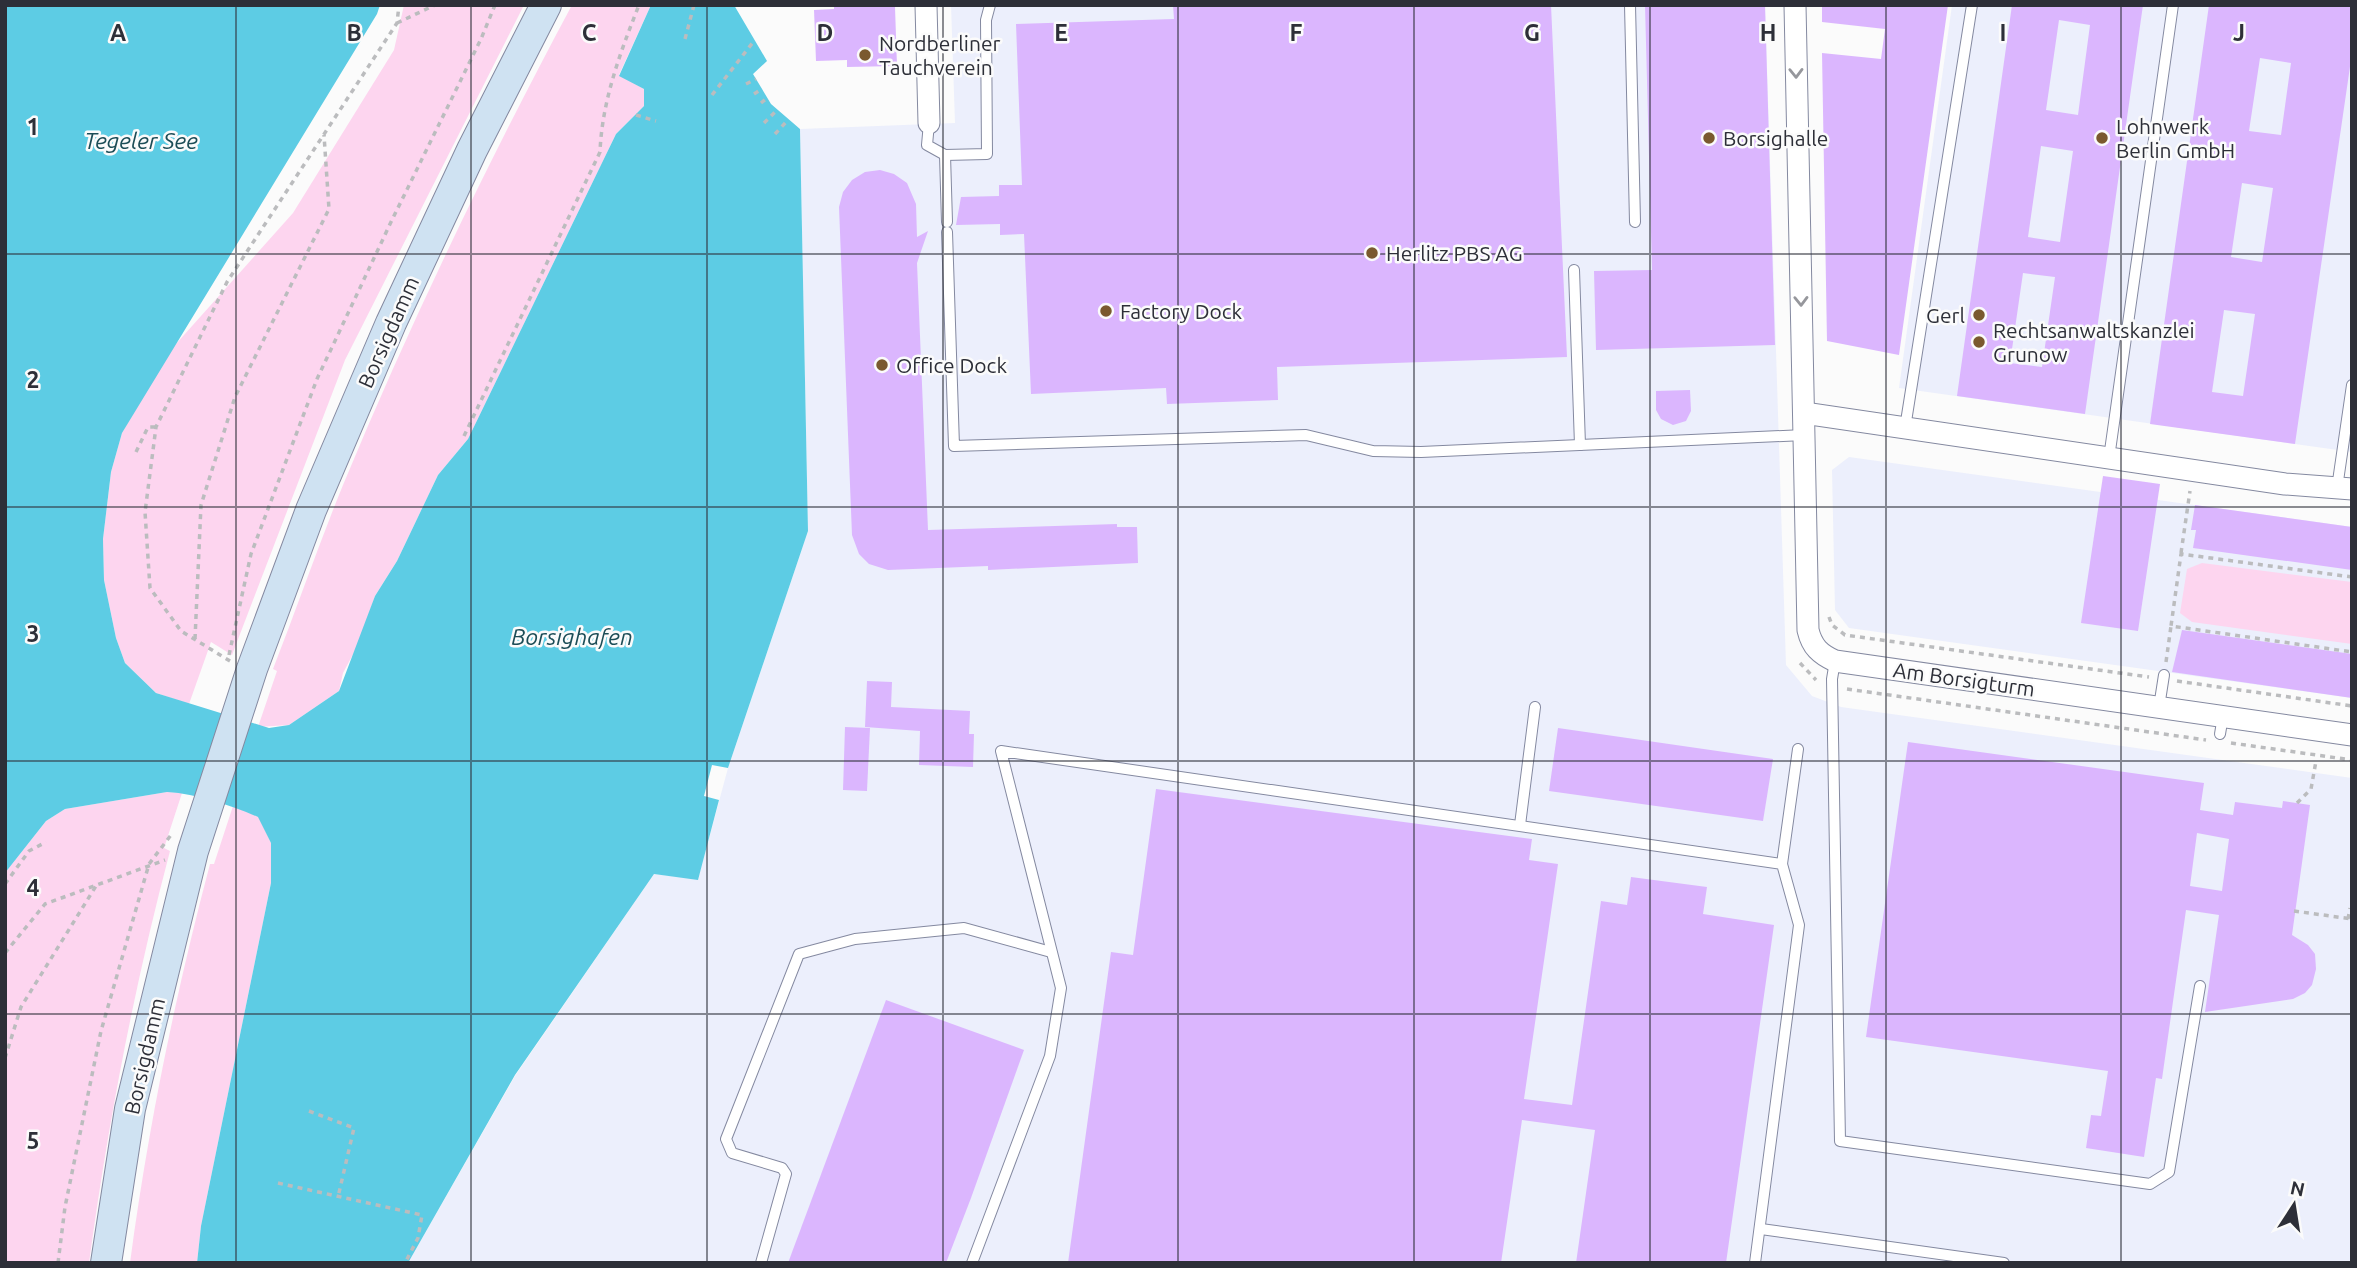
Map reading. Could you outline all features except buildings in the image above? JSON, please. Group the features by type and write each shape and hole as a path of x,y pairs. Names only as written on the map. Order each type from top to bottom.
{"street":[{"name":"Borsigdamm","path":"106,1263 130,1109 194,851 252,669 312,510 391,323 472,150 546,5"},
{"path":"926,5 929,123"},
{"path":"1795,5 1808,631 1817,650 1835,661"},
{"path":"1804,412 2347,491"},
{"name":"Am Borsigturm","path":"1835,661 2159,707 2221,725 2352,734"}],"lane":[{"path":"929,123 927,145 944,155 987,153 986,20 990,5"},
{"path":"1630,5 1635,222"},
{"path":"1905,428 1972,5"},
{"path":"2109,458 2173,5"},
{"path":"944,155 954,446 1306,435 1373,451 1421,452 1804,435"},
{"path":"1574,270 1580,445"},
{"path":"2347,491 2352,385"},
{"path":"1835,661 1832,679 1840,1141 2150,1184 2169,1172 2200,986"},
{"path":"2159,707 2164,677"},
{"path":"1520,825 1535,707"},
{"path":"1755,1263 1799,925 1782,864 1798,749"},
{"path":"972,1263 1050,1056 1061,988 1001,751 1782,864"},
{"path":"761,1263 786,1174 782,1168 732,1153 726,1139 799,954 855,939 964,928 1051,952"},
{"path":"1761,1229 2004,1263"}],"path":[{"path":"399,5 397,23 227,282 156,427 145,512 150,588 181,631 229,660 232,634 251,554 317,379 495,5"},
{"path":"397,23 435,5"},
{"path":"464,436 600,152 601,129 612,76 639,5"},
{"path":"685,39 694,5"},
{"path":"712,95 754,41"},
{"path":"746,84 757,79"},
{"path":"754,94 762,89"},
{"path":"761,103 767,98"},
{"path":"764,123 777,110"},
{"path":"635,115 656,121"},
{"path":"775,134 788,120"},
{"path":"195,640 201,505 234,397 329,209 324,133"},
{"path":"136,452 148,427 156,427"},
{"path":"2164,677 2191,486"},
{"path":"2181,554 2352,577"},
{"path":"1828,610 1832,625 1844,635 2164,677 2352,706"},
{"path":"2171,626 2352,652"},
{"path":"2297,803 2311,789 2316,761"},
{"path":"58,1263 65,1207 101,1031 128,929 149,864 177,827"},
{"path":"5,884 29,851 46,842"},
{"path":"5,953 45,904 149,864"},
{"path":"5,1058 20,1007 97,884"},
{"path":"2294,911 2350,919 2350,908"},
{"path":"309,1111 355,1128 338,1196"},
{"path":"278,1183 422,1215 418,1238 405,1263"}],"shaded area":[{"path":"404,5 524,5 345,360 232,655 211,642 189,704 156,693 125,663 116,638 104,580 103,539 111,472 122,433 167,354 293,213 394,50"},
{"path":"572,5 651,5 619,75 644,89 644,106 616,134 468,439 438,475 397,561 375,596 358,645 343,673 339,691 289,725 258,727 277,671 273,669 369,424 451,242"},
{"path":"951,5 1765,5 1786,665 1812,696 1841,707 2352,778 2352,1263 408,1263 515,1076 654,874 698,879 728,768 808,531 800,129 955,123"},
{"path":"1952,5 2352,5 2352,452 1899,388"},
{"path":"1849,457 2352,527 2352,698 1849,628 1835,610 1832,470"},
{"path":"2202,563 2352,582 2352,644 2192,622 2180,613 2187,569"},
{"path":"167,792 182,793 164,848 170,851 123,1055 89,1263 5,1263 5,873 46,821 65,809"},
{"path":"233,806 259,817 271,843 271,883 201,1226 197,1263 130,1263 154,1112 185,963 210,864 214,864"}],"water":[{"name":"Borsighafen","path":"5,5 380,5 122,433 111,472 103,539 104,580 116,638 125,663 156,693 269,728 289,725 339,691 375,596 397,561 438,475 468,439 616,134 644,106 644,89 619,76 651,5 734,5 767,61 753,74 771,104 800,129 808,531 728,768 712,765 704,796 719,800 698,880 654,874 515,1075 408,1263 197,1263 201,1226 271,883 271,843 258,817 214,801 167,792 65,809 46,821 5,873"}],"place":[{"name":"Nordberliner Tauchverein","path":"865,55"},
{"name":"Borsighalle","path":"1709,138"},
{"name":"Lohnwerk Berlin GmbH","path":"2102,138"},
{"name":"Herlitz PBS AG","path":"1372,253"},
{"name":"Factory Dock","path":"1106,311"},
{"name":"Gerl","path":"1979,315"},
{"name":"Rechtsanwaltskanzlei Grunow","path":"1979,342"},
{"name":"Office Dock","path":"882,365"}],"water label":[{"name":"Tegeler See","path":"141,140"}]}
